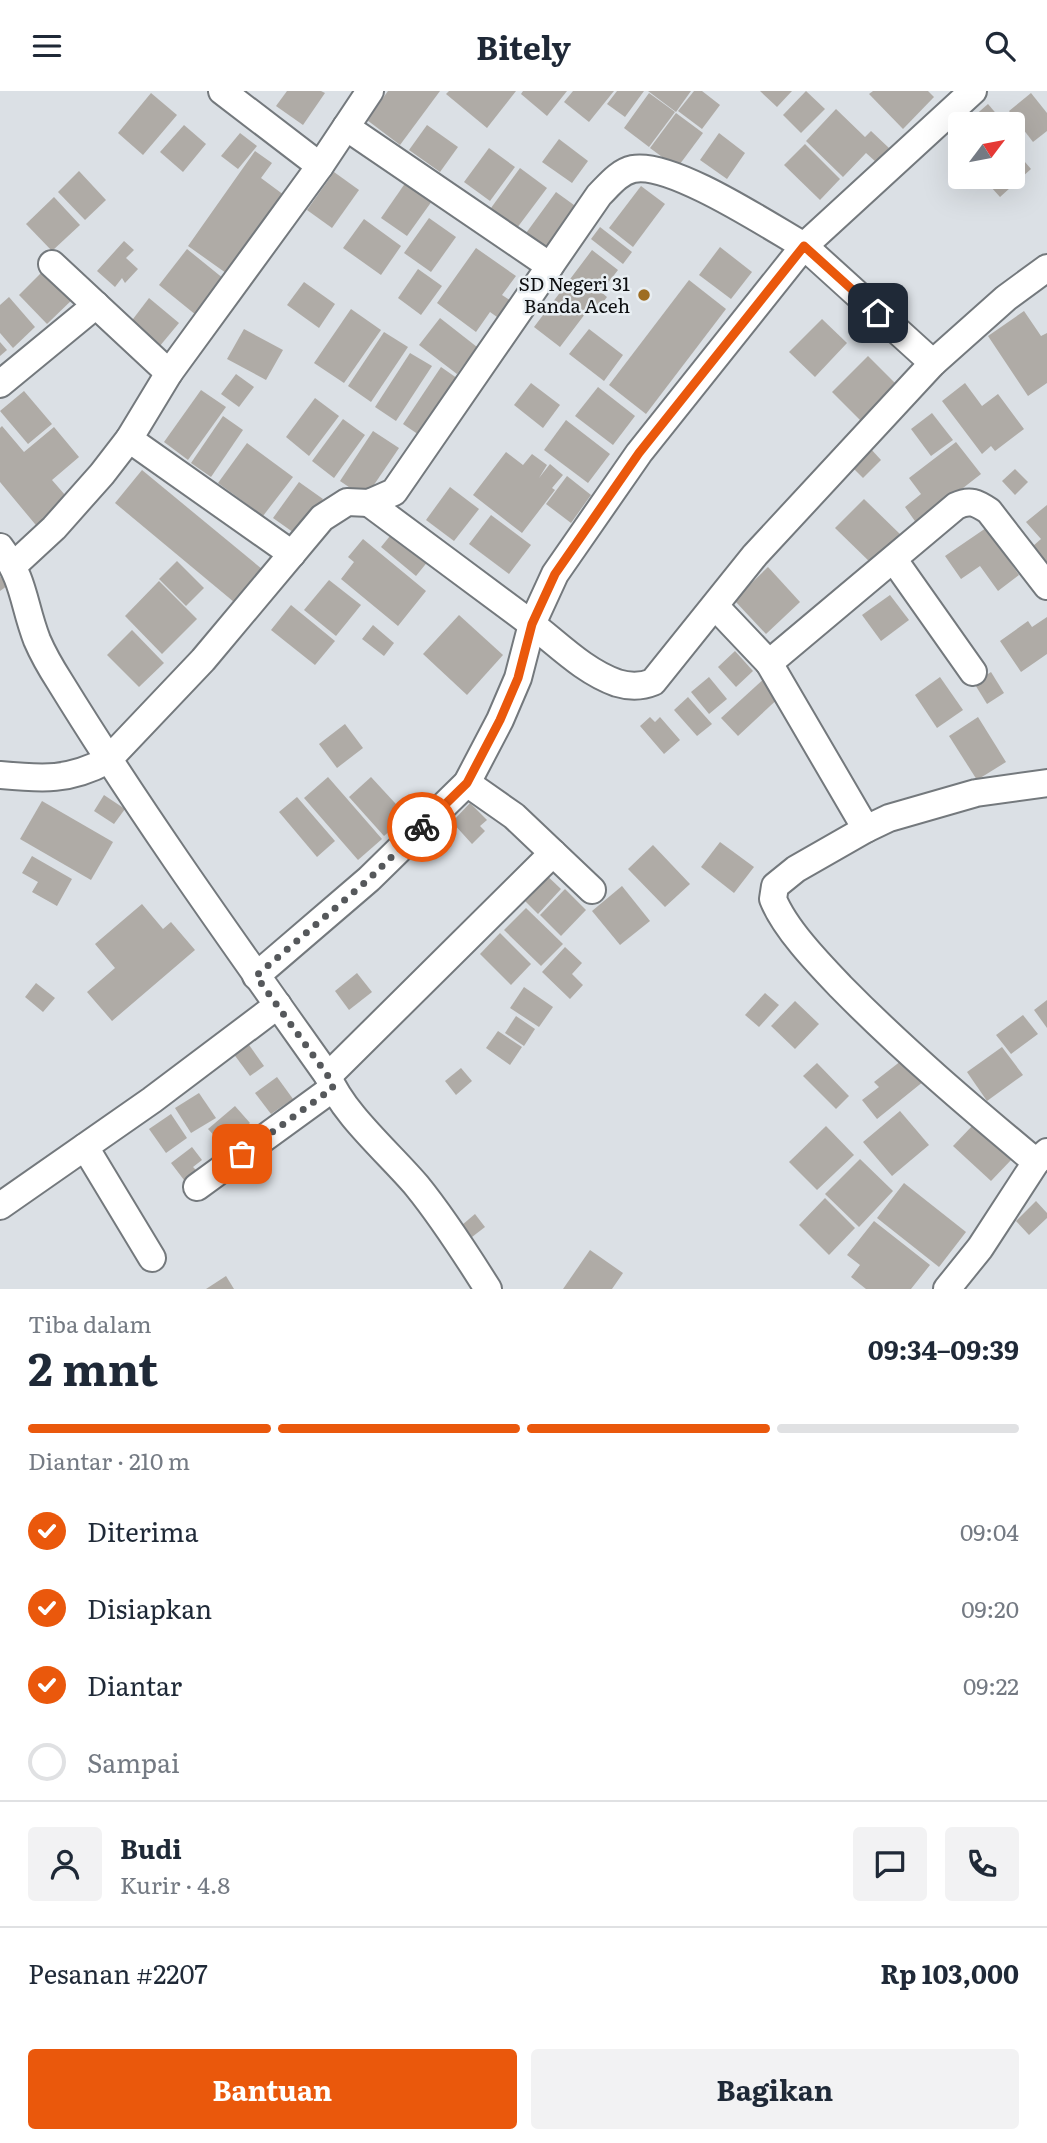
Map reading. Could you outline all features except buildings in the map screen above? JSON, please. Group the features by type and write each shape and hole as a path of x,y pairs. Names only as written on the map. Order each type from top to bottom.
{"street":[{"path":"222,91 320,166"},
{"path":"370,91 320,166 169,373 129,439 102,474 54,528 7,556 43,652 108,760 330,1082 379,1145 417,1186 488,1289"},
{"path":"256,976 369,879 467,783 500,720 518,678 532,624 555,574 639,453 804,246 973,91"},
{"path":"346,127 550,266"},
{"path":"0,775 66,777 88,771 108,760 203,660 322,518 347,502 369,503 394,492 599,195 617,177 630,169 643,168 677,177 804,246 933,363"},
{"path":"52,264 169,373"},
{"path":"369,503 532,624 573,658 615,682 635,687 653,683 755,555 933,363 1006,298 1047,268"},
{"path":"0,384 96,305"},
{"path":"129,439 292,554"},
{"path":"769,663 956,506 970,501 978,503 989,512 1047,586"},
{"path":"894,560 972,672"},
{"path":"715,606 769,663 866,829"},
{"path":"467,783 514,816 592,890"},
{"path":"947,1289 1040,1167 882,1029 813,958 776,905 773,890 778,882 889,818 976,793 1047,783"},
{"path":"197,1187 330,1082 553,853"},
{"path":"0,1206 152,1100 278,1005"},
{"path":"85,1147 152,1258"}],"way so far":[{"path":"242,1154 333,1088 328,1076 256,976 369,879 422,827"}],"place":[{"name":"SD Negeri 31 Banda Aceh","path":"644,295"}],"route":[{"path":"422,827 467,783 500,720 518,678 532,624 555,574 639,453 804,246 878,313"}]}
